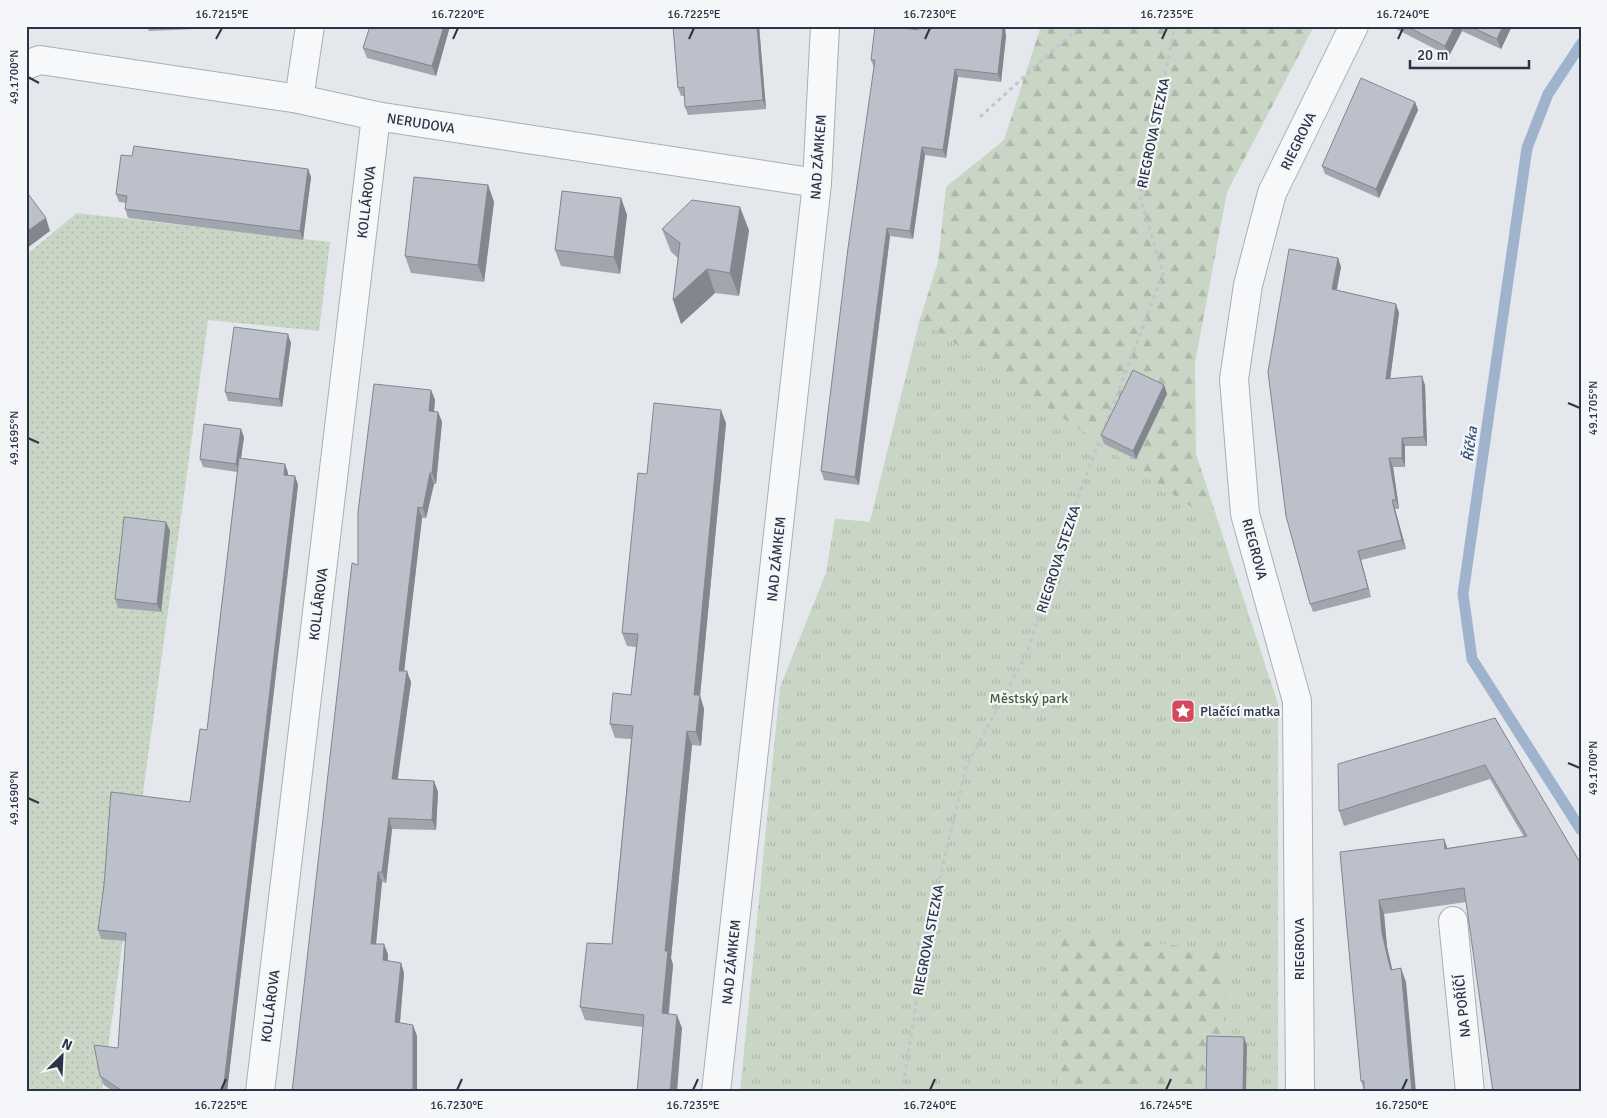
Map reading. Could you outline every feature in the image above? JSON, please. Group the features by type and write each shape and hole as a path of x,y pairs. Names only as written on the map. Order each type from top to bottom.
{"street":[{"path":"299,99 310,26"},
{"name":"NAD ZÁMKEM","path":"716,1092 817,183 825,26"},
{"name":"RIEGROVA","path":"1300,1092 1297,701 1245,514 1234,379 1248,285 1272,193 1354,26"},
{"name":"NERUDOVA","path":"26,65 40,60 299,99 376,116 817,183"},
{"name":"KOLLÁROVA","path":"260,1092 376,116"},
{"name":"NA POŘÍČÍ","path":"1453,921 1470,1092"}],"path":[{"path":"980,118 1080,26"},
{"name":"RIEGROVA STEZKA","path":"902,1092 929,925 966,767 1028,653 1066,532 1163,274 1140,196 1175,26"}],"green space":[{"name":"Městský park","path":"1041,26 1314,26 1227,192 1195,363 1196,454 1278,704 1278,1092 740,1092 829,576 835,519 870,522 920,319 938,262 946,187 1004,140"},
{"path":"77,213 330,242 319,331 208,320 102,1092 26,1092 26,255"},
{"name":"Městský park","path":"920,319 1219,526 1278,704 1278,1092 1222,1092 1226,951 1058,932 1057,1092 740,1092 780,687 826,573 835,519 870,522"}],"building":[{"path":"370,26 444,26 432,66 363,48"},
{"path":"673,26 757,26 763,100 685,107 684,87 678,88"},
{"path":"875,26 892,26 918,30 918,26 1003,26 1003,28 998,74 955,69 943,150 922,147 910,231 887,228 855,477 821,471 848,248 875,60 871,60"},
{"path":"1406,26 1455,26 1445,46"},
{"path":"1469,26 1503,26 1497,39"},
{"path":"1361,78 1415,102 1376,189 1322,166"},
{"path":"134,146 308,169 300,231 125,209 127,196 116,194 121,155 132,156"},
{"path":"414,177 488,185 478,265 405,256"},
{"path":"26,191 46,218 26,232"},
{"path":"562,191 621,198 614,257 555,250"},
{"path":"692,200 740,207 730,273 707,269 673,300 680,243 662,229"},
{"path":"1289,249 1338,258 1332,289 1396,304 1386,379 1422,376 1424,437 1402,438 1402,458 1389,458 1396,500 1392,500 1402,540 1358,551 1368,588 1310,604 1286,516 1268,372"},
{"path":"234,327 288,334 279,399 225,392"},
{"path":"1133,370 1164,385 1133,451 1101,435"},
{"path":"374,384 431,390 429,411 438,412 432,473 430,473 423,508 418,507 399,671 407,671 392,779 434,781 432,820 389,818 382,872 378,872 371,944 384,944 383,960 401,963 395,1022 413,1025 413,1092 292,1092 352,563 358,565 358,512"},
{"path":"654,403 721,410 694,695 700,695 696,732 687,731 665,951 668,951 662,1013 677,1015 670,1092 637,1092 644,1015 580,1007 587,943 612,944 633,726 610,724 613,693 631,695 638,634 622,633 638,473 647,474"},
{"path":"204,424 241,429 236,464 200,459"},
{"path":"239,458 285,464 284,475 295,476 223,1092 124,1092 100,1076 94,1045 118,1048 126,933 98,930 104,885 111,792 190,802 200,729 207,730"},
{"path":"124,517 166,522 157,604 115,599"},
{"path":"1495,718 1581,864 1581,1092 1493,1092 1464,888 1379,900 1382,933 1391,970 1401,968 1412,1092 1364,1092 1364,1081 1361,1081 1340,852 1444,839 1445,849 1527,836 1485,765 1339,811 1338,764"},
{"path":"1207,1036 1244,1037 1243,1091 1206,1092"}],"waterway":[{"name":"Říčka","path":"1581,44 1548,94 1527,148 1463,594 1472,659 1581,830"}],"place":[{"name":"Plačící matka","path":"1183,711"}]}
